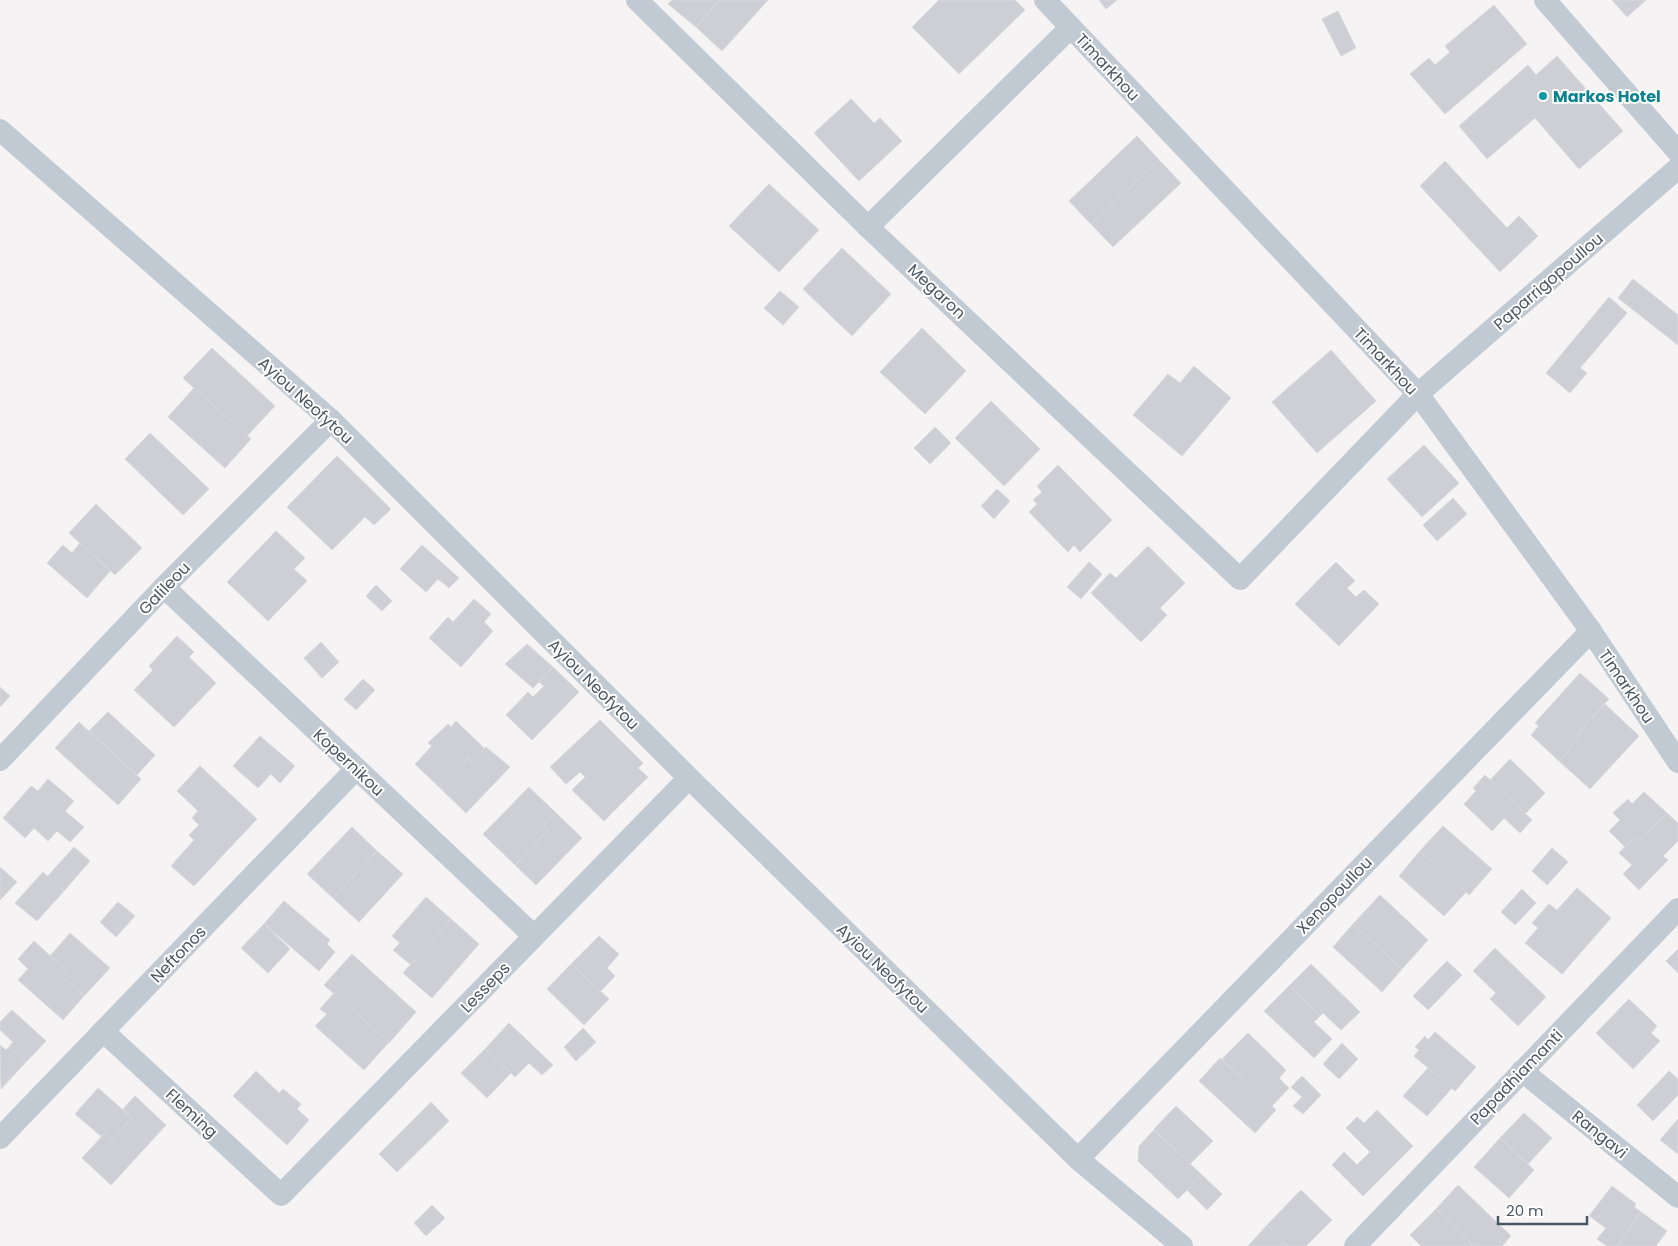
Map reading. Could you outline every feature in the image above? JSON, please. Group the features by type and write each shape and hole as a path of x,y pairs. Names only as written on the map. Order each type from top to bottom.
{"street":[{"name":"Megaron","path":"637,0 868,227 1240,579"},
{"name":"Timarkhou","path":"1045,0 1418,394 1591,631 1678,762"},
{"path":"1545,0 1678,152"},
{"path":"868,227 1070,28"},
{"name":"Ayiou Neofytou","path":"0,130 331,420 688,778 1078,1159 1182,1246"},
{"name":"Paparrigopoullou","path":"1240,579 1418,394 1678,168"},
{"name":"Galileou","path":"0,760 164,587 331,420"},
{"name":"Kopernikou","path":"164,587 534,936"},
{"name":"Xenopoullou","path":"1078,1159 1591,631"},
{"name":"Neftonos","path":"0,1138 356,769"},
{"name":"Lesseps","path":"281,1195 688,778"},
{"name":"Papadhiamanti","path":"1355,1246 1678,909"},
{"name":"Fleming","path":"104,1031 281,1195"},
{"name":"Rangavi","path":"1522,1071 1678,1197"}],"building":[{"path":"672,0 720,0 696,27 668,4"},
{"path":"720,0 768,0 722,51 696,27"},
{"path":"939,0 1015,0 1025,10 959,74 912,27"},
{"path":"1099,0 1117,0 1106,9"},
{"path":"1612,0 1646,0 1627,17"},
{"path":"1494,5 1527,44 1445,114 1410,74 1429,58 1435,65 1450,52 1445,46"},
{"path":"1338,11 1356,48 1341,56 1322,19"},
{"name":"Markos Hotel","path":"1557,56 1623,131 1579,169 1535,118 1487,159 1459,126 1528,65 1536,75"},
{"path":"851,99 874,123 880,118 902,141 859,181 814,133"},
{"path":"1137,136 1159,160 1091,224 1069,201"},
{"path":"1159,160 1181,183 1113,247 1091,224"},
{"path":"1445,161 1507,228 1519,216 1538,236 1500,272 1420,186"},
{"path":"769,184 819,230 779,272 729,226"},
{"path":"842,248 891,294 852,336 803,289"},
{"path":"1633,279 1678,315 1678,345 1618,298"},
{"path":"780,291 799,307 783,325 764,308"},
{"path":"1609,297 1627,313 1580,368 1587,373 1570,393 1546,373"},
{"path":"922,328 966,371 925,414 880,372"},
{"path":"212,348 275,406 247,436 183,378"},
{"path":"1331,350 1376,401 1317,453 1272,402"},
{"path":"1194,366 1231,398 1182,456 1133,415 1168,374 1180,383"},
{"path":"194,388 251,439 225,468 168,417"},
{"path":"991,401 1040,449 1004,486 955,438"},
{"path":"935,427 951,443 930,464 914,448"},
{"path":"150,433 209,489 183,515 125,459"},
{"path":"1424,445 1459,483 1422,517 1387,479"},
{"path":"337,456 391,509 374,525 365,517 332,550 287,507"},
{"path":"1058,465 1112,520 1080,552 1074,545 1068,552 1029,512 1037,504 1033,500 1042,492 1037,486"},
{"path":"997,489 1010,501 994,519 981,506"},
{"path":"1453,498 1467,514 1437,541 1423,525"},
{"path":"96,504 142,548 115,575 69,533"},
{"path":"276,531 305,558 294,569 307,581 268,621 227,582"},
{"path":"80,543 110,571 87,598 47,563 63,545 72,553"},
{"path":"422,545 459,578 449,588 438,579 426,592 400,569"},
{"path":"1148,546 1185,583 1160,608 1167,615 1141,642 1091,593 1110,573 1116,578"},
{"path":"1089,562 1102,574 1081,599 1067,587"},
{"path":"1336,562 1355,581 1347,588 1356,597 1364,590 1379,604 1339,646 1295,604"},
{"path":"376,585 392,601 382,611 366,596"},
{"path":"474,599 491,614 484,622 493,631 461,667 429,638 448,617 453,622"},
{"path":"177,636 194,652 189,657 216,683 174,727 134,690 153,670 149,666"},
{"path":"321,642 339,662 322,678 304,658"},
{"path":"527,644 553,667 533,688 505,664"},
{"path":"553,667 579,692 532,740 506,715 528,692 533,697 544,686 539,682"},
{"path":"1580,673 1609,699 1577,734 1580,737 1559,761 1531,735 1539,726 1535,723"},
{"path":"363,679 375,690 356,710 344,699"},
{"path":"0,687 10,696 0,707"},
{"path":"1605,704 1639,736 1590,789 1559,761 1580,737 1577,734"},
{"path":"108,712 155,755 137,775 89,731"},
{"path":"600,720 621,741 585,777 580,772 566,784 550,767"},
{"path":"456,721 485,749 472,762 468,758 439,787 415,764 432,746 428,743 448,724 451,727"},
{"path":"79,722 141,779 118,805 55,748"},
{"path":"260,736 295,766 280,783 271,774 258,788 233,766"},
{"path":"621,741 643,763 638,768 648,777 604,821 572,790"},
{"path":"486,747 510,767 466,813 439,787 468,758 472,762"},
{"path":"1510,759 1545,793 1525,814 1490,780"},
{"path":"200,766 257,819 194,886 171,866 194,840 189,835 199,825 192,818 198,811 177,791"},
{"path":"1485,775 1532,820 1520,833 1504,818 1492,831 1464,804 1476,791 1473,788"},
{"path":"48,779 74,801 65,811 84,827 70,842 57,831 48,841 34,828 25,838 3,818 31,786 38,791"},
{"path":"529,787 556,813 543,826 548,830 515,865 483,834"},
{"path":"1644,792 1667,813 1640,841 1635,836 1625,847 1609,831 1620,820 1613,813 1628,799 1632,804"},
{"path":"556,813 582,838 536,885 515,865 548,830 543,826"},
{"path":"1667,813 1678,823 1678,841 1663,856 1668,860 1639,890 1623,874 1632,865 1619,853 1635,836 1640,841"},
{"path":"1443,826 1492,869 1469,895 1420,851"},
{"path":"352,827 377,851 333,898 307,874"},
{"path":"74,847 90,861 64,891 47,877"},
{"path":"1552,848 1568,862 1547,885 1532,871"},
{"path":"377,851 403,874 359,922 333,898"},
{"path":"1420,851 1466,892 1444,916 1399,876"},
{"path":"0,867 17,882 0,900"},
{"path":"43,872 64,891 37,921 15,903"},
{"path":"1577,888 1611,918 1562,974 1525,943 1538,928 1532,923 1549,904 1557,910"},
{"path":"1522,889 1536,903 1515,925 1501,912"},
{"path":"1380,895 1428,940 1402,969 1353,924"},
{"path":"426,897 451,919 411,965 393,950 400,943 392,936"},
{"path":"284,901 330,940 327,944 335,952 319,971 264,924"},
{"path":"118,902 135,916 116,937 100,922"},
{"path":"451,919 479,944 432,998 403,973"},
{"path":"264,924 290,949 268,973 241,948"},
{"path":"1353,924 1402,969 1382,992 1333,947"},
{"path":"70,933 110,968 84,996 62,976 67,971 50,956"},
{"path":"599,936 619,954 607,968 615,976 600,992 571,964"},
{"path":"34,941 67,971 62,976 84,996 63,1020 18,980 28,969 18,959"},
{"path":"1495,948 1546,997 1518,1026 1490,999 1496,993 1473,971"},
{"path":"1678,949 1678,973 1666,961"},
{"path":"352,954 416,1012 389,1043 324,985"},
{"path":"1447,961 1462,975 1428,1010 1413,996"},
{"path":"571,964 609,999 584,1025 547,989"},
{"path":"1311,964 1360,1012 1341,1030 1323,1013 1320,1016 1289,986"},
{"path":"1289,986 1320,1016 1314,1022 1332,1039 1314,1058 1264,1011"},
{"path":"334,993 389,1042 364,1070 315,1026 327,1014 320,1009"},
{"path":"1629,999 1657,1026 1651,1033 1660,1041 1633,1069 1596,1033"},
{"path":"12,1010 46,1041 26,1062 9,1047 13,1042 0,1030 0,1022"},
{"path":"509,1023 553,1065 542,1075 529,1063 515,1077 485,1049"},
{"path":"583,1028 596,1042 576,1061 564,1047"},
{"path":"1435,1032 1476,1067 1455,1091 1414,1056 1419,1050 1415,1047 1425,1036 1428,1040"},
{"path":"1248,1033 1286,1070 1279,1078 1289,1088 1271,1107 1222,1059"},
{"path":"1342,1043 1358,1059 1339,1079 1323,1064"},
{"path":"0,1045 6,1050 9,1047 26,1062 1,1089"},
{"path":"485,1049 511,1073 487,1098 461,1073"},
{"path":"1220,1058 1276,1110 1255,1133 1199,1081"},
{"path":"1428,1068 1452,1088 1427,1116 1403,1096"},
{"path":"256,1071 279,1093 283,1089 301,1104 297,1109 309,1120 287,1145 233,1096"},
{"path":"1669,1071 1678,1079 1678,1095 1653,1121 1637,1105"},
{"path":"1302,1076 1321,1095 1303,1114 1293,1106 1302,1097 1291,1087"},
{"path":"98,1088 132,1118 112,1140 105,1133 102,1137 75,1114"},
{"path":"135,1096 166,1125 111,1185 82,1158 105,1133 112,1140 132,1118 123,1109"},
{"path":"431,1102 449,1121 397,1172 379,1154"},
{"path":"1176,1106 1213,1141 1190,1164 1154,1129"},
{"path":"1377,1110 1413,1146 1363,1196 1332,1165 1344,1152 1357,1165 1370,1152 1346,1128 1357,1117 1364,1123"},
{"path":"1524,1113 1552,1138 1528,1164 1500,1138"},
{"path":"1678,1119 1678,1154 1660,1140"},
{"path":"1154,1130 1202,1175 1178,1199 1138,1161 1139,1146"},
{"path":"1500,1138 1534,1170 1509,1198 1474,1167"},
{"path":"1202,1175 1222,1194 1207,1210 1187,1190"},
{"path":"1458,1185 1511,1236 1502,1246 1474,1246 1436,1209"},
{"path":"1612,1186 1636,1204 1634,1207 1641,1212 1617,1246 1607,1246 1597,1239 1606,1228 1589,1216"},
{"path":"1301,1190 1332,1220 1306,1246 1288,1246 1267,1225"},
{"path":"432,1205 445,1218 426,1236 414,1223"},
{"path":"1436,1209 1474,1246 1421,1246 1410,1235"},
{"path":"1641,1212 1667,1231 1656,1246 1617,1246"},
{"path":"1267,1225 1288,1246 1248,1246"}],"place":[{"name":"Markos Hotel","path":"1543,96"}]}
